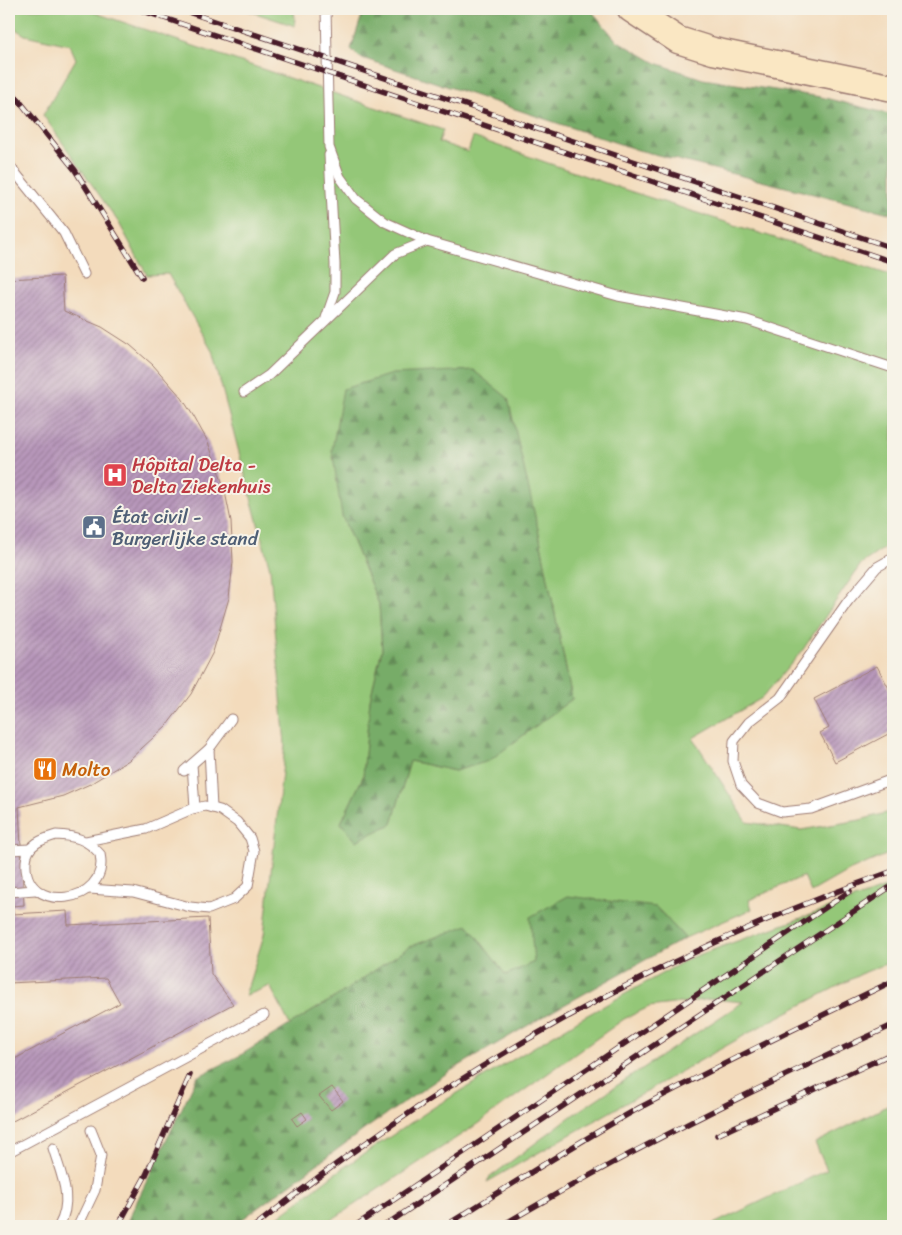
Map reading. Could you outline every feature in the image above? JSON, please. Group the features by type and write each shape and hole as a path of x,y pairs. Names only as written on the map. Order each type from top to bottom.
{"street":[{"path":"631,9 678,40 713,51 893,88"}],"lane":[{"path":"326,9 329,147 335,264 335,292 326,319"},
{"path":"329,147 340,177 356,199 384,222 426,241 618,296 747,320 893,368"},
{"path":"9,165 64,233 84,274"},
{"path":"244,392 269,375 395,254 426,241"},
{"path":"893,558 877,567 848,601 780,698 749,722 734,741 733,761 741,785 758,803 782,812 811,809 893,779"},
{"path":"184,771 208,749 231,720"},
{"path":"208,749 212,808"},
{"path":"192,764 195,808"},
{"path":"86,841 146,829 195,808 205,806 237,822 250,838 254,851 248,886 234,899 209,909 190,907 133,892 89,889 67,896 52,897 43,895 35,890 26,876 26,857 30,849 40,840 56,835 71,836 86,841 100,854 102,863 97,882 89,889"},
{"path":"9,850 30,849"},
{"path":"9,892 35,890"},
{"path":"9,1152 264,1015"},
{"path":"78,1226 95,1190 101,1155 91,1130"},
{"path":"53,1148 68,1198 65,1214 59,1226"}],"green space":[{"path":"9,9 84,9 443,130 439,142 468,152 473,137 620,188 893,276 893,542 861,564 802,651 762,698 693,738 747,822 801,830 860,820 893,811 893,852 846,872 811,892 804,876 749,900 752,909 685,938 656,907 506,975 334,998 290,1025 270,986 245,996 264,935 285,745 270,569 212,351 168,274 147,275 119,223 43,115 76,59 70,45 25,35 9,25","holes":["342,516 538,529 572,699 455,771 410,761 392,824 341,823 363,777 370,700 382,649 379,604"]},
{"path":"243,9 294,9 295,26"},
{"path":"364,9 590,9 616,40 656,63 703,79 821,97 893,115 893,214 638,150 359,57 351,49"},
{"path":"473,370 508,398 538,529 572,699 489,761 455,771 410,761 392,824 356,841 341,823 363,777 370,700 382,649 379,604 342,516 332,450 343,389 392,374"},
{"path":"893,885 893,961 863,973 761,1026 487,1182 489,1178 574,1114 743,1002 712,999 649,1007 624,1019 473,1127 322,1226 266,1226 334,1174 436,1106 582,1018 690,958"},
{"path":"568,896 656,907 685,938 544,1016 447,1073 365,1129 233,1226 125,1226 197,1077 239,1056 334,998 409,947 468,925 506,975 534,962 530,917"},
{"path":"893,1103 893,1226 709,1226 827,1170 815,1143"}],"building":[{"name":"Hôpital Delta - Delta Ziekenhuis","path":"62,276 64,311 102,327 130,345 153,365 182,398 194,417 208,442 224,487 231,521 233,562 229,598 213,652 191,694 167,725 129,760 90,784 63,796 19,807 24,905 12,906 12,914 67,911 68,925 208,918 211,974 233,1004 9,1123 9,1062 120,1003 106,978 9,983 9,279"},
{"path":"877,666 893,696 893,724 889,726 892,732 835,762 820,733 829,728 814,699"},
{"path":"332,1087 343,1101 331,1110 319,1096"},
{"path":"302,1112 307,1119 297,1126 292,1119"}],"railway":[{"path":"137,9 893,262"},
{"path":"179,9 893,248"},
{"path":"9,88 75,170 142,277"},
{"path":"255,1226 328,1170 403,1117 480,1068 559,1022 640,979 723,939 807,903 893,871"},
{"path":"384,1226 893,885"},
{"path":"355,1226 850,891"},
{"path":"445,1226 565,1151 639,1108 797,1027 893,981"},
{"path":"501,1226 694,1120 893,1025"},
{"path":"717,1135 893,1053"},
{"path":"118,1226 146,1175 190,1075"}],"place":[{"name":"Hôpital Delta - Delta Ziekenhuis","path":"115,475"},
{"name":"État civil - Burgerlijke stand","path":"94,527"},
{"name":"Molto","path":"45,769"}]}
